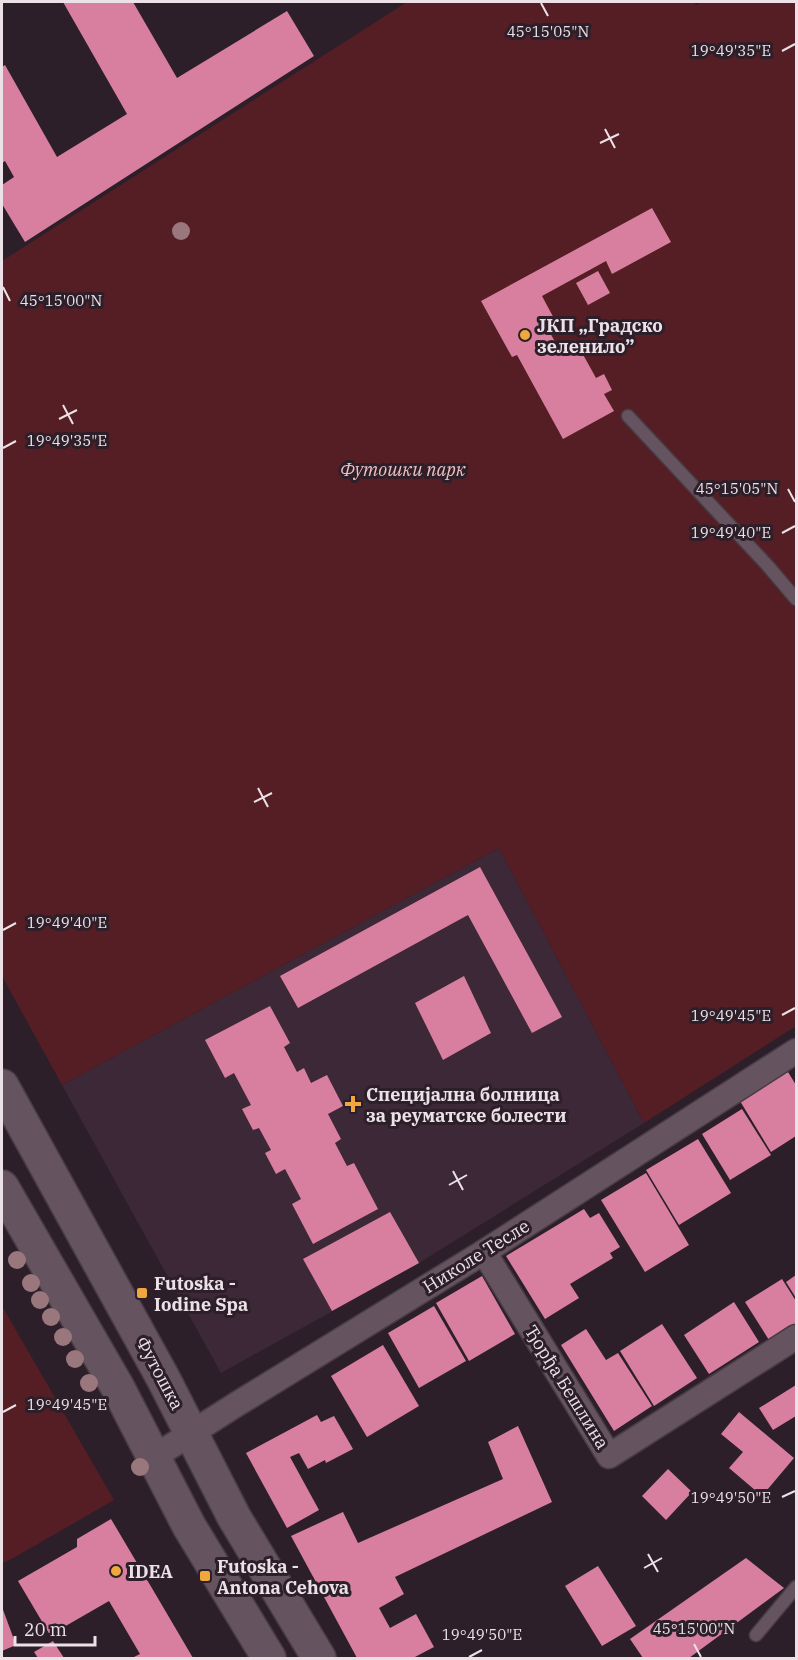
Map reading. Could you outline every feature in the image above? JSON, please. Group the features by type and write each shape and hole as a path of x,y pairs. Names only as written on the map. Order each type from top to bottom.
{"main road":[{"name":"Футошка","path":"2,1086 157,1365 234,1517 320,1659"},
{"path":"2,1186 118,1388 189,1526 268,1658"}],"street":[{"name":"Николе Тесле","path":"154,1457 484,1252 796,1051"},
{"name":"Ђорђа Бешлина","path":"484,1252 609,1456 796,1337"}],"lane":[{"path":"628,416 796,599"},
{"path":"756,1635 796,1587"}],"shaded area":[{"name":"Специјална болница за реуматске болести","path":"499,848 644,1123 419,1263 221,1373 62,1085"}],"green space":[{"name":"Футошки парк","path":"407,2 694,2 696,5 702,2 796,2 796,1026 644,1123 499,848 62,1085 2,976 2,261"},
{"path":"2,1306 114,1500 2,1563"}],"building":[{"path":"63,2 133,2 177,78 287,11 314,56 25,242 2,204 2,185 14,177 5,161 2,163 2,67 5,65 57,157 127,114"},
{"name":"ЈКП „Градско зеленило”","path":"652,208 671,242 612,274 606,261 542,296 557,324 548,329 559,349 575,340 596,378 604,374 612,390 604,394 614,411 563,439 517,355 512,357 481,301"},
{"path":"598,271 610,293 588,305 576,283"},
{"path":"480,867 562,1017 532,1033 468,915 298,1008 280,976"},
{"path":"464,976 491,1033 443,1060 415,1003"},
{"path":"270,1006 290,1043 284,1047 297,1072 304,1068 311,1083 327,1075 343,1106 328,1114 341,1139 335,1143 347,1166 354,1163 378,1209 313,1244 292,1204 301,1199 285,1169 276,1174 265,1153 271,1150 259,1128 253,1130 242,1109 251,1105 234,1073 225,1078 205,1040"},
{"path":"788,1072 796,1085 796,1136 771,1152 740,1101"},
{"path":"742,1109 771,1155 730,1180 702,1134"},
{"path":"698,1139 731,1193 679,1225 646,1170"},
{"path":"646,1173 689,1245 645,1272 601,1200"},
{"path":"584,1209 590,1218 599,1213 620,1247 610,1253 613,1258 570,1284 579,1298 545,1319 506,1256"},
{"path":"390,1212 419,1263 332,1311 303,1259"},
{"path":"796,1275 796,1298 786,1282"},
{"path":"482,1276 515,1334 469,1361 436,1303"},
{"path":"782,1279 796,1301 796,1323 769,1340 745,1302"},
{"path":"734,1302 759,1342 709,1374 684,1335"},
{"path":"434,1306 466,1361 419,1388 388,1333"},
{"path":"662,1324 697,1378 654,1406 620,1351"},
{"path":"586,1329 606,1360 618,1353 652,1406 614,1431 561,1345"},
{"path":"383,1345 419,1406 367,1437 331,1376"},
{"path":"796,1385 796,1416 773,1430 759,1408"},
{"path":"739,1412 794,1458 762,1496 729,1468 743,1452 721,1434"},
{"path":"317,1415 321,1422 334,1416 353,1449 326,1463 325,1460 308,1469 299,1453 290,1457 319,1510 287,1528 246,1453"},
{"path":"518,1426 552,1502 395,1577 404,1594 379,1608 390,1628 416,1614 434,1647 413,1658 357,1658 291,1536 343,1512 358,1543 503,1479 488,1442"},
{"path":"668,1469 692,1492 666,1520 642,1496"},
{"path":"111,1519 193,1658 132,1658 140,1654 109,1601 50,1635 18,1581 77,1547 77,1539"},
{"path":"746,1558 784,1588 689,1658 643,1658 630,1639"},
{"path":"598,1566 636,1626 602,1646 565,1586"},
{"path":"2,1607 16,1645 2,1651"},
{"path":"53,1641 64,1658 38,1658 34,1652"}],"place":[{"name":"ЈКП „Градско зеленило”","path":"525,335"},
{"name":"Специјална болница за реуматске болести","path":"353,1104"},
{"name":"Futoska - Iodine Spa","path":"142,1293"},
{"name":"IDEA","path":"116,1571"},
{"name":"Futoska - Antona Cehova","path":"205,1576"}]}
